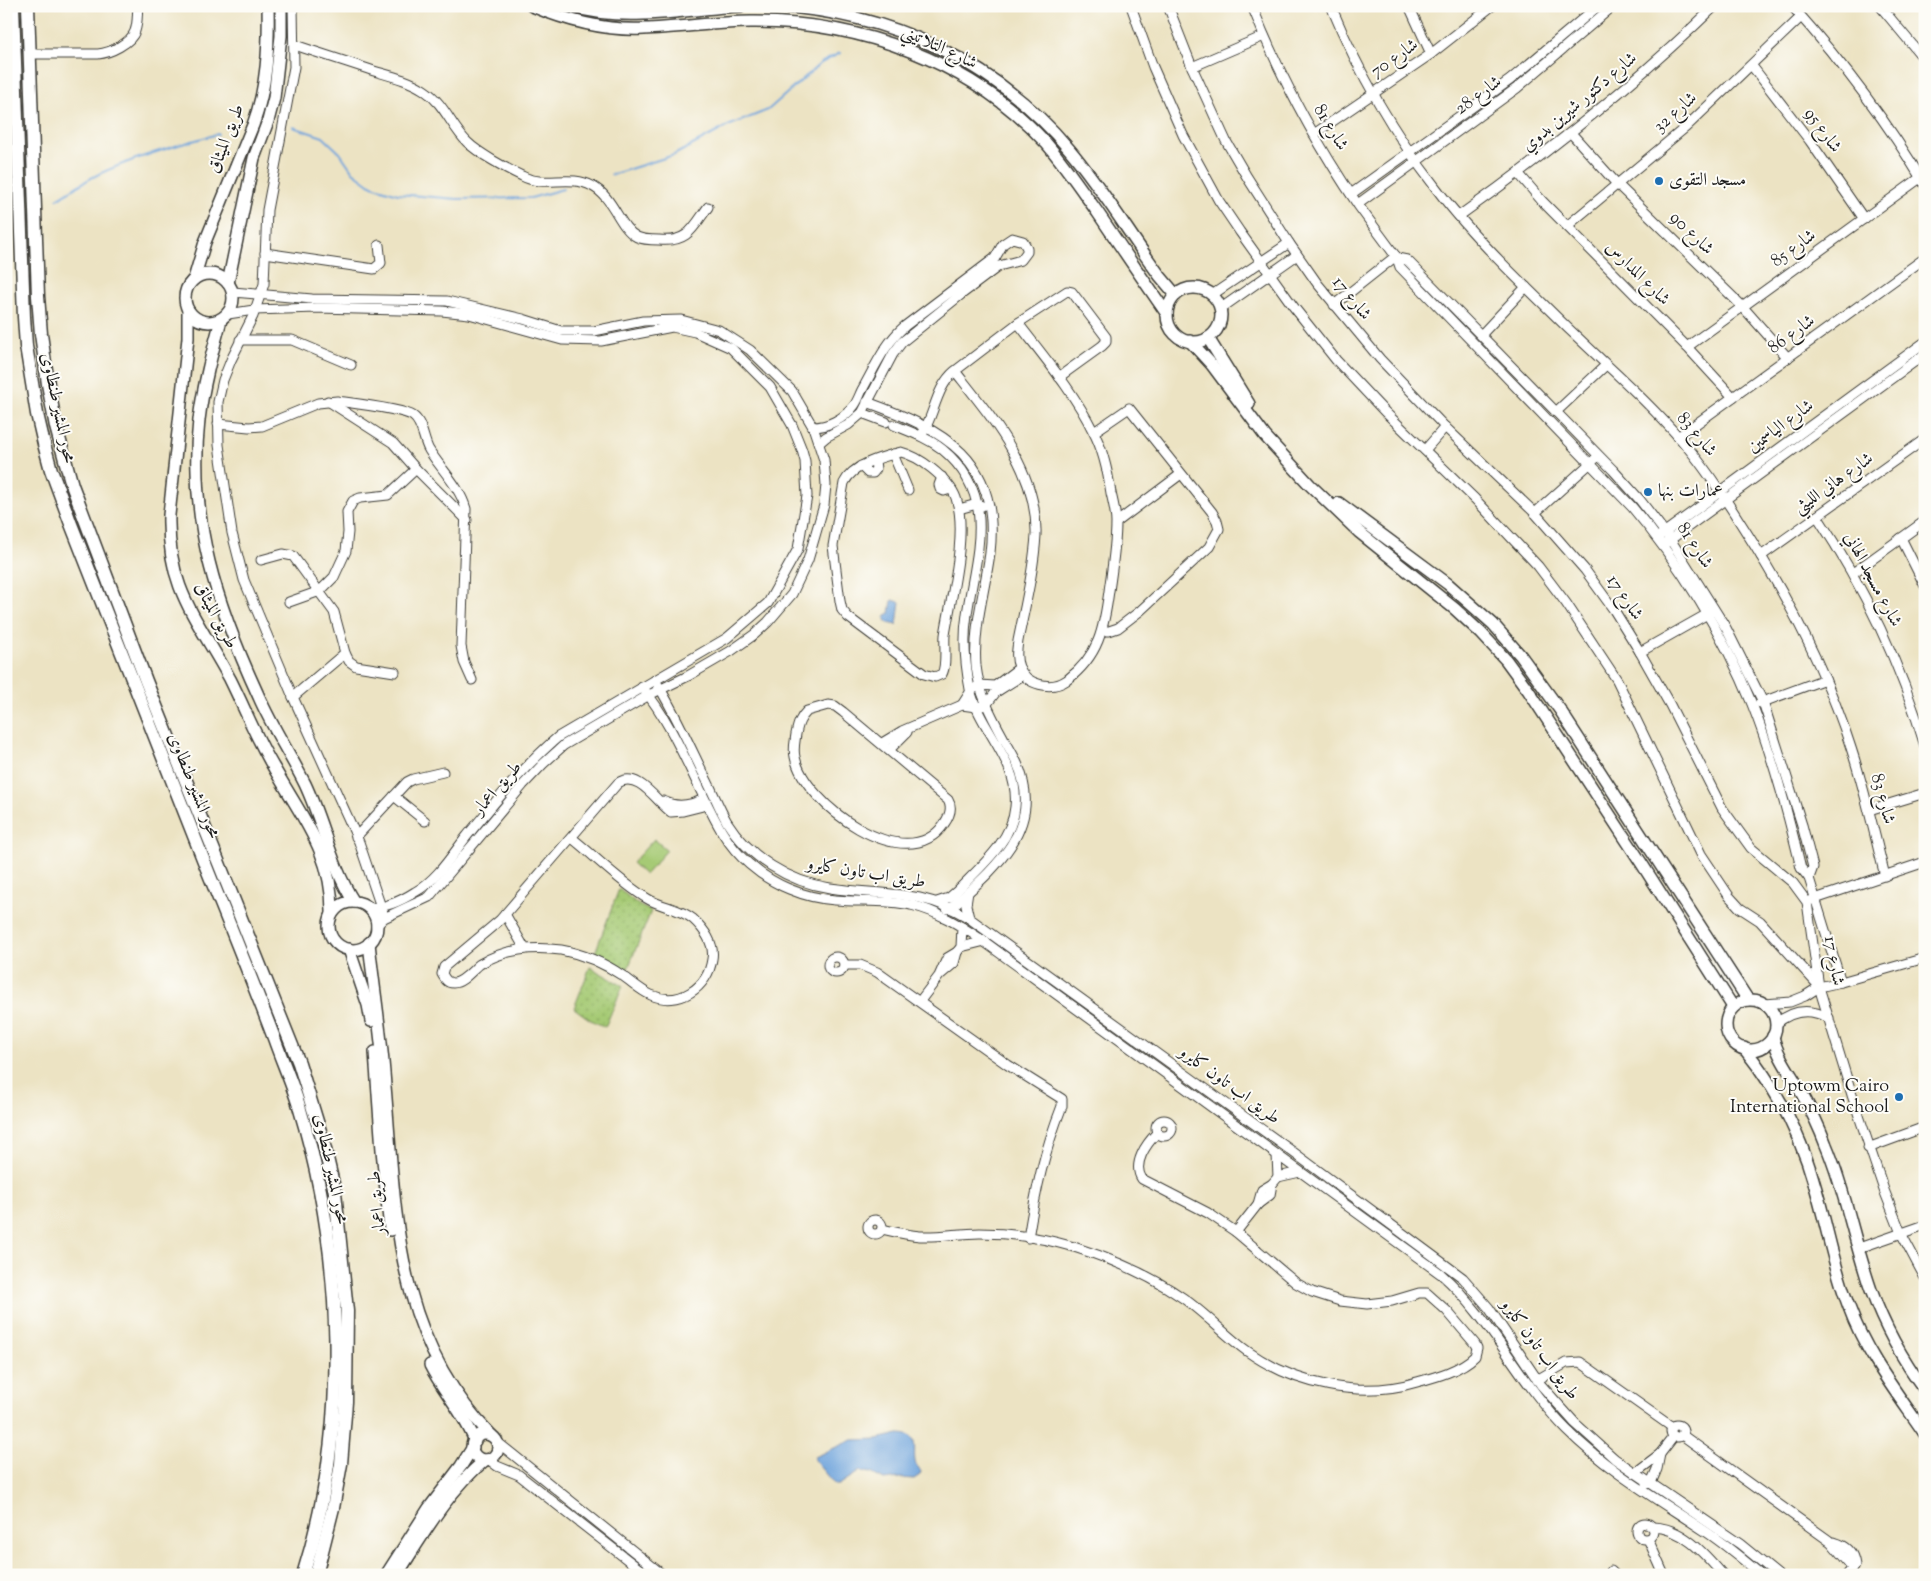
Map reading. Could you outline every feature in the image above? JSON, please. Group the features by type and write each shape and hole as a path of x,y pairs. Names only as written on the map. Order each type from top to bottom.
{"highway":[{"name":"محور المشير طنطاوى","path":"13,6 24,317 32,387 47,452 71,524 255,988 298,1104 320,1192 333,1278 335,1309 334,1407 321,1506 303,1575"},
{"name":"محور المشير طنطاوى","path":"28,6 41,334 56,426 72,485 146,681 299,1063 323,1141 335,1192 347,1311 346,1402 341,1464 333,1508 316,1575"}],"main road":[{"name":"طريق الميثاق","path":"194,279 204,242 260,106 267,59 268,6"},
{"name":"طريق الميثاق","path":"231,287 254,158 268,121 274,98 281,36 281,6"},
{"name":"شارع التلاتيني","path":"532,6 573,21 619,28 643,29 747,22 807,24 865,36 903,48 939,64 974,83 997,99 1046,143 1070,173 1167,314"},
{"path":"570,6 600,13 645,15 740,6"},
{"name":"شارع التلاتيني","path":"774,6 835,13 895,29 947,51 999,83 1029,107 1070,149 1155,269 1176,295"},
{"path":"212,274 221,277 231,287 233,306 224,317 212,323 202,322 188,310 185,296 188,286 194,279 202,275 212,274"},
{"path":"1190,342 1208,338 1219,326 1221,318 1220,309 1212,295 1204,290 1195,288 1185,290 1176,295 1170,303 1167,314 1173,332 1190,342 1212,365 1265,436 1310,485 1359,532 1468,621 1506,660 1538,705 1733,1007"},
{"name":"طريق الميثاق","path":"188,310 188,338 169,515 172,565 190,613 229,678 274,768 314,835 324,857 332,897 332,914"},
{"name":"طريق الميثاق","path":"224,317 204,388 198,437 200,510 208,563 218,598 237,648 259,699 320,817 344,887 354,902"},
{"path":"1208,338 1247,401 1274,437 1307,473 1334,499 1464,596 1493,624 1521,656 1552,698 1748,1000"},
{"path":"354,902 343,904 332,914 329,925 332,938 349,949 359,948 369,943"},
{"name":"طريق اعمار","path":"354,902 369,908"},
{"path":"369,908 380,922"},
{"name":"طريق اعمار","path":"380,922 369,943 382,1048 397,1228 408,1286 421,1326 441,1369 467,1408 494,1439"},
{"name":"طريق اعمار","path":"349,949 368,1005 373,1034 390,1229 400,1288 423,1351 445,1392 469,1427 474,1444"},
{"path":"1775,1030 1768,1043 1761,1048 1753,1050 1734,1043 1728,1034 1726,1022 1733,1007 1748,1000 1759,1001 1771,1010 1775,1030 1780,1056 1803,1096 1830,1153 1844,1195 1866,1276 1882,1318 1903,1358 1925,1390"},
{"path":"1744,1048 1773,1088 1797,1135 1815,1185 1839,1280 1862,1337 1885,1377 1925,1434"},
{"path":"386,1575 429,1508 461,1466 474,1444 482,1435 494,1439 497,1452 464,1479 443,1503 397,1575"},
{"path":"474,1444 475,1454 487,1460"}],"street":[{"path":"30,54 98,54 108,52 133,36 136,29 138,6"},
{"path":"293,6 295,45 292,78 267,210 264,284 253,316 230,360 223,380 218,402 218,424 227,502 239,564 250,595 374,882 381,908 380,922"},
{"path":"1131,6 1153,67 1183,135 1220,201 1271,275 1298,313 1336,360 1384,411 1426,450 1507,532 1538,566 1566,603 1617,680 1701,854 1729,896 1740,908 1760,922 1819,987"},
{"name":"شارع 17","path":"1168,6 1192,68 1226,141 1246,177 1298,256 1334,305 1380,359 1445,427 1535,513 1569,550 1595,583 1640,652 1670,705 1722,808 1751,848 1793,883 1807,902 1819,987 1868,1148 1901,1233 1925,1278"},
{"name":"شارع 81","path":"1252,6 1287,86 1314,134 1351,194 1396,257 1398,264 1628,502 1660,541 1706,615 1732,660 1753,706 1780,786 1801,868 1809,878 1817,899 1841,982"},
{"name":"شارع 83","path":"1331,6 1354,58 1374,94 1410,153 1437,190 1526,287 1631,388 1678,437 1726,500 1784,595 1825,679 1851,746 1869,810 1884,876"},
{"path":"1409,6 1431,54"},
{"name":"شارع 70","path":"1314,134 1431,54 1492,6"},
{"name":"شارع 28","path":"1351,194 1510,80 1598,6"},
{"name":"شارع 28","path":"1358,204 1516,88 1613,6"},
{"name":"شارع دكتور شيرين بدوي","path":"1459,216 1519,174 1571,134 1613,99 1715,6"},
{"path":"1792,6 1871,104 1923,181"},
{"path":"1880,6 1923,55"},
{"name":"شارع 32","path":"1567,226 1686,127 1752,66 1801,17"},
{"path":"1192,68 1264,36"},
{"path":"295,45 404,81 424,90 440,104 464,138 472,146 527,179 540,182 574,180 594,187 603,193 630,231 638,237 665,241 678,240 690,232 708,206"},
{"name":"شارع 95","path":"1752,66 1810,141 1864,219"},
{"path":"1510,80 1516,88"},
{"name":"شارع 90","path":"1571,134 1617,184 1742,306 1788,358"},
{"name":"شارع المدارس","path":"1519,174 1733,397"},
{"name":"شارع 85","path":"1687,347 1864,219 1923,181"},
{"path":"813,427 827,426 842,418 854,407 893,336 995,258 1005,241 1012,238 1022,241 1027,248 1027,252 1021,260 999,266 902,342 893,354 862,412 848,425 819,443"},
{"path":"1212,295 1289,243"},
{"path":"265,253 372,269 378,267 381,263 379,244"},
{"path":"1220,309 1298,256"},
{"path":"1334,305 1396,257"},
{"name":"شارع 81","path":"1396,257 1407,260 1557,411 1636,495 1668,536 1715,610 1746,664 1764,702 1813,867 1809,878"},
{"name":"شارع 86","path":"1678,437 1925,258"},
{"name":"طريق اعمار","path":"231,287 259,294 312,299 447,301 523,319 561,331 594,331 643,321 682,320 718,330 750,350 792,391 813,427 824,460 825,497 808,560 792,594 781,608 755,634 731,651 649,695 558,750 523,785 429,897 380,922"},
{"path":"1480,335 1526,287"},
{"path":"921,436 926,428 938,394 948,377 1018,322 1067,291 1072,292 1106,337 1106,342 1059,377"},
{"name":"طريق اعمار","path":"224,317 254,310 317,308 460,313 562,340 601,341 672,327 695,332 731,348 770,387 792,425 805,461 807,496 798,549 768,603 727,638 558,737 515,779 435,876 416,892 381,908 369,908"},
{"path":"955,371 978,400 1012,450 1020,463 1030,490 1036,534 1016,652 1021,671 1037,684 1045,686 1058,685 1085,663 1103,631 1116,522 1109,480 1094,432 1059,377 1018,322"},
{"path":"240,340 292,340 351,365"},
{"name":"شارع الياسمين","path":"1668,536 1720,492 1925,342"},
{"path":"1908,354 1914,363"},
{"name":"شارع الياسمين","path":"1660,541 1726,500 1925,354"},
{"path":"1557,411 1606,365"},
{"path":"758,375 761,368 767,366"},
{"path":"1507,376 1514,368"},
{"path":"218,424 249,427 262,426 327,401 346,402 404,412 414,417 419,423 428,448 462,498 466,509 462,646 464,662 472,680"},
{"path":"327,401 393,443 467,520"},
{"path":"867,402 940,434 953,444 974,468 985,489 989,502 992,529 990,553 976,630 976,665 979,685 986,705 1018,765 1025,789 1025,813 1021,828 1015,841 994,867 951,908 938,909 911,906"},
{"path":"1094,432 1129,408 1212,512 1219,530 1209,547 1140,611 1118,628 1103,631"},
{"path":"862,412 921,436 942,449 956,464 974,492 978,506 980,543 965,632 965,654 971,691 976,707 1012,773 1016,791 1015,808 1012,823 993,853 956,892 949,898 937,902"},
{"path":"842,418 848,425"},
{"path":"1426,450 1445,427"},
{"path":"1806,429 1812,438"},
{"name":"شارع هاني الليثي","path":"1761,556 1925,440"},
{"path":"901,452 919,459 942,477 955,496 960,512 960,542 945,635 945,668 940,675 929,676 884,645 848,617 842,610 833,546 844,483 851,472 861,466 893,454 901,452"},
{"path":"893,454 908,490"},
{"path":"1535,513 1598,455"},
{"path":"289,602 320,591 334,577 343,560 348,542 347,512 350,504 360,498 388,495 416,469"},
{"path":"1116,522 1181,474"},
{"path":"807,496 816,503 825,497"},
{"path":"960,512 978,506 983,507 986,525 992,529"},
{"path":"960,512 979,519"},
{"name":"شارع مسجد الهاني","path":"1817,516 1853,573 1921,722 1925,746"},
{"path":"1853,573 1925,521"},
{"path":"1901,538 1925,586"},
{"path":"261,560 291,554 334,612 349,661 356,666 395,672"},
{"path":"1640,652 1715,610"},
{"path":"294,698 345,653"},
{"path":"962,705 971,691 979,685 995,686 1021,671"},
{"path":"882,743 916,724 962,705 976,707 986,705 996,692 1021,671"},
{"path":"1753,706 1825,679"},
{"name":"طريق اب تاون كايرو","path":"654,680 691,746 721,810 734,831 770,866 801,882 836,889 909,895 937,902 969,918 985,936 1107,1032 1348,1206 1456,1287 1481,1315 1546,1408 1568,1431 1608,1466 1706,1532 1762,1575"},
{"name":"طريق اب تاون كايرو","path":"642,687 663,715 712,815 726,838 742,857 763,875 779,885 814,897 833,900 893,903 911,906 945,917 962,927 985,936 1046,973 1463,1278 1477,1293 1539,1383 1594,1441 1635,1473 1725,1534 1778,1575"},
{"path":"828,705 835,706 882,743 950,804 950,815 946,822 936,834 924,842 902,844 884,840 865,832 847,821 834,812 808,784 796,763 794,755 794,746 800,720 810,709 828,705"},
{"path":"890,750 916,724"},
{"path":"682,753 691,746"},
{"path":"356,837 410,780 443,772"},
{"path":"572,838 633,889 648,899 695,921 708,937 713,957 710,969 699,987 687,995 661,998 650,995 622,975 586,957 559,950 524,948 495,956 480,964 459,982 453,983 445,980 442,974 444,967 450,960 489,930 506,914 621,781 630,779 637,781 658,800 674,806 693,804 704,798 704,787 710,786"},
{"path":"1869,810 1925,793"},
{"path":"394,796 425,821"},
{"path":"712,815 717,814 721,810"},
{"path":"1807,902 1925,862"},
{"path":"968,892 966,905 969,918"},
{"path":"506,914 524,948"},
{"path":"920,1001 939,976 952,966 959,949 962,927"},
{"path":"959,949 985,936"},
{"path":"1765,1004 1782,1003 1798,999 1819,987 1925,958"},
{"path":"844,965 860,965 873,970 920,1001 1008,1065 1062,1099 1062,1106 1039,1174 1028,1238"},
{"path":"1775,1030 1788,1016 1802,1012 1816,1012 1829,1018"},
{"path":"1107,1032 1120,1035 1136,1044 1138,1041"},
{"path":"1178,1082 1177,1079 1180,1077 1199,1089 1212,1094"},
{"path":"1868,1148 1925,1128"},
{"path":"882,1229 920,1236 979,1233 1028,1238 1065,1244 1103,1257 1156,1282 1183,1298 1254,1356 1280,1370 1328,1386 1384,1389 1411,1384 1436,1377 1476,1356 1477,1348 1475,1344 1458,1322 1431,1295 1419,1293 1392,1301 1367,1304 1340,1302 1323,1297 1296,1283 1236,1232 1208,1213 1142,1179 1138,1174 1139,1164 1145,1149 1157,1133"},
{"path":"1275,1180 1277,1155"},
{"path":"1236,1232 1258,1204 1262,1190 1275,1180 1300,1172"},
{"path":"1348,1206 1361,1210 1377,1220 1380,1219 1380,1216"},
{"path":"1859,1248 1925,1225"},
{"path":"1407,1250 1408,1246 1411,1246 1441,1267 1463,1278"},
{"path":"1495,1337 1504,1331"},
{"path":"1539,1383 1558,1368 1572,1362 1580,1362 1676,1433 1831,1542 1848,1548 1854,1559 1850,1571"},
{"path":"1635,1473 1660,1454 1676,1433"},
{"path":"494,1439 663,1575"},
{"path":"1608,1466 1641,1483 1651,1483 1657,1469 1660,1454"},
{"path":"487,1460 519,1475 647,1575"},
{"path":"1651,1527 1652,1535 1648,1539 1642,1539 1638,1536 1637,1528 1644,1523 1651,1527 1664,1527 1675,1532 1705,1554 1718,1573"},
{"path":"1648,1539 1664,1575"}],"green space":[{"path":"654,839 667,850 645,875 632,863"},
{"path":"619,889 640,906 651,911 625,976 593,958"},
{"path":"590,967 623,986 605,1027 589,1019 574,1008"}],"water":[{"path":"892,600 900,602 897,625 888,623 885,618 890,613"},
{"path":"899,1434 910,1436 913,1439 915,1461 921,1472 914,1479 884,1480 871,1473 860,1471 839,1485 835,1485 814,1460 814,1457 852,1440 877,1439"}],"waterway":[{"path":"611,175 674,155 728,126 768,110 821,63 840,53"},
{"path":"293,127 323,137 340,153 353,172 372,186 398,194 457,199 531,198 563,189"},
{"path":"57,199 111,169 171,147 218,134"}],"place":[{"name":"مسجد التقوى","path":"1659,181"},
{"name":"عمارات بنها","path":"1648,492"},
{"name":"Uptowm Cairo International School","path":"1899,1097"}]}
